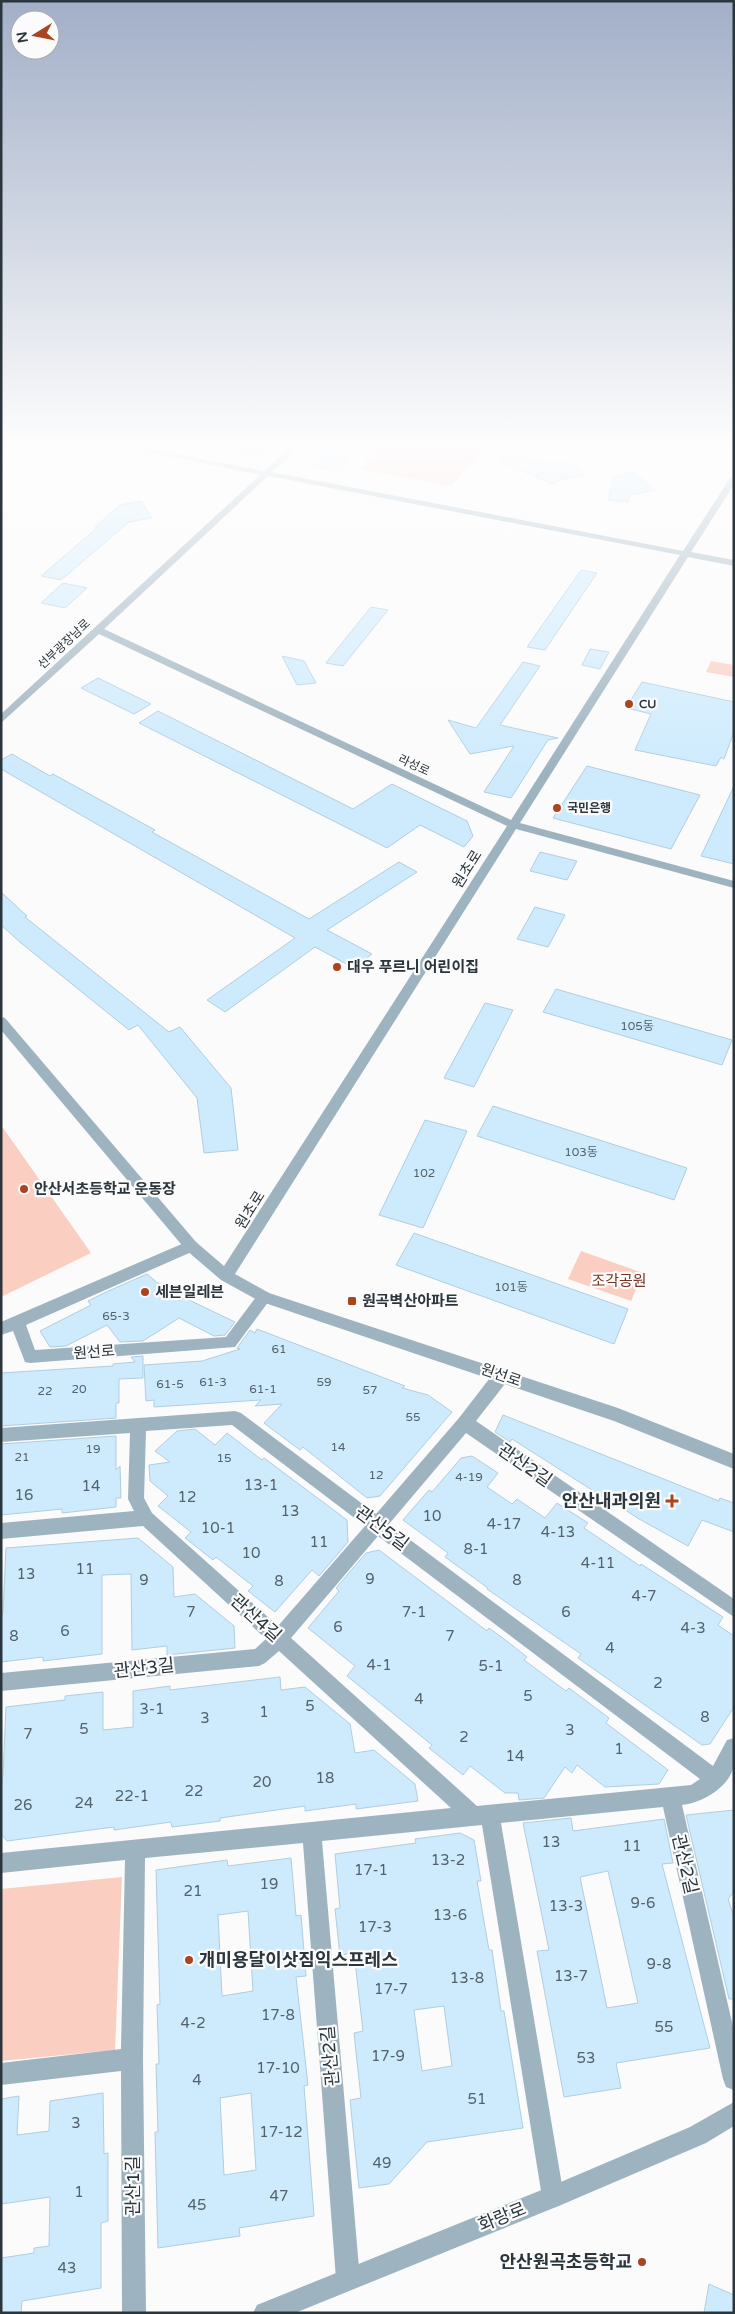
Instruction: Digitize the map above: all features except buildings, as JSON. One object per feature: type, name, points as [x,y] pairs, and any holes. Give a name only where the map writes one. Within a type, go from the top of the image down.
[{"type":"street","name":"선부광장남로","points":[[1,720],[182,552]]},
{"type":"street","points":[[674,552],[734,563]]},
{"type":"street","name":"원초로","points":[[226,1276],[685,554]]},
{"type":"street","name":"라성로","points":[[98,630],[513,825],[734,885]]},
{"type":"street","name":"원선로","points":[[1,1021],[191,1246],[226,1276],[264,1298],[502,1375],[618,1415],[734,1462]]},
{"type":"street","points":[[1,1329],[191,1246]]},
{"type":"street","name":"원선로","points":[[17,1322],[30,1357],[230,1342],[264,1298]]},
{"type":"street","points":[[465,1423],[502,1375]]},
{"type":"street","name":"관산5길","points":[[1,1435],[235,1418],[716,1780]]},
{"type":"street","name":"관산3길","points":[[1,1682],[259,1657],[279,1639],[376,1524],[465,1423]]},
{"type":"street","name":"관산2길","points":[[465,1423],[734,1609]]},
{"type":"street","points":[[1,1531],[146,1518],[136,1499],[138,1425]]},
{"type":"street","name":"관산4길","points":[[146,1518],[279,1639],[482,1815]]},
{"type":"street","points":[[1,1864],[693,1794],[706,1788],[716,1780],[734,1747]]},
{"type":"street","name":"관산2길","points":[[670,1796],[734,2079]]},
{"type":"street","points":[[482,1815],[553,2197]]},
{"type":"street","name":"관산2길","points":[[312,1832],[348,2279]]},
{"type":"street","name":"관산1길","points":[[134,2313],[132,2060],[135,1850]]},
{"type":"street","points":[[1,2074],[132,2060]]},
{"type":"street","name":"화랑로","points":[[265,2313],[553,2197],[698,2135],[734,2113]]},
{"type":"green space","points":[[711,661],[734,665],[734,677],[706,672]]},
{"type":"green space","name":"안산서초등학교 운동장","points":[[1,1125],[91,1253],[1,1297]]},
{"type":"green space","name":"조각공원","points":[[581,1251],[643,1273],[631,1301],[568,1279]]},
{"type":"green space","points":[[122,1877],[115,2050],[1,2061],[1,1889]]},
{"type":"place","name":"CU","points":[[629,704]]},
{"type":"place","name":"국민은행","points":[[557,808]]},
{"type":"place","name":"대우 푸르니 어린이집","points":[[337,967]]},
{"type":"place","name":"안산서초등학교 운동장","points":[[24,1189]]},
{"type":"place","name":"세븐일레븐","points":[[145,1292]]},
{"type":"place","name":"원곡벽산아파트","points":[[352,1301]]},
{"type":"place","name":"안산내과의원","points":[[672,1501]]},
{"type":"place","name":"개미용달이삿짐익스프레스","points":[[189,1960]]},
{"type":"place","name":"안산원곡초등학교","points":[[642,2262]]}]
